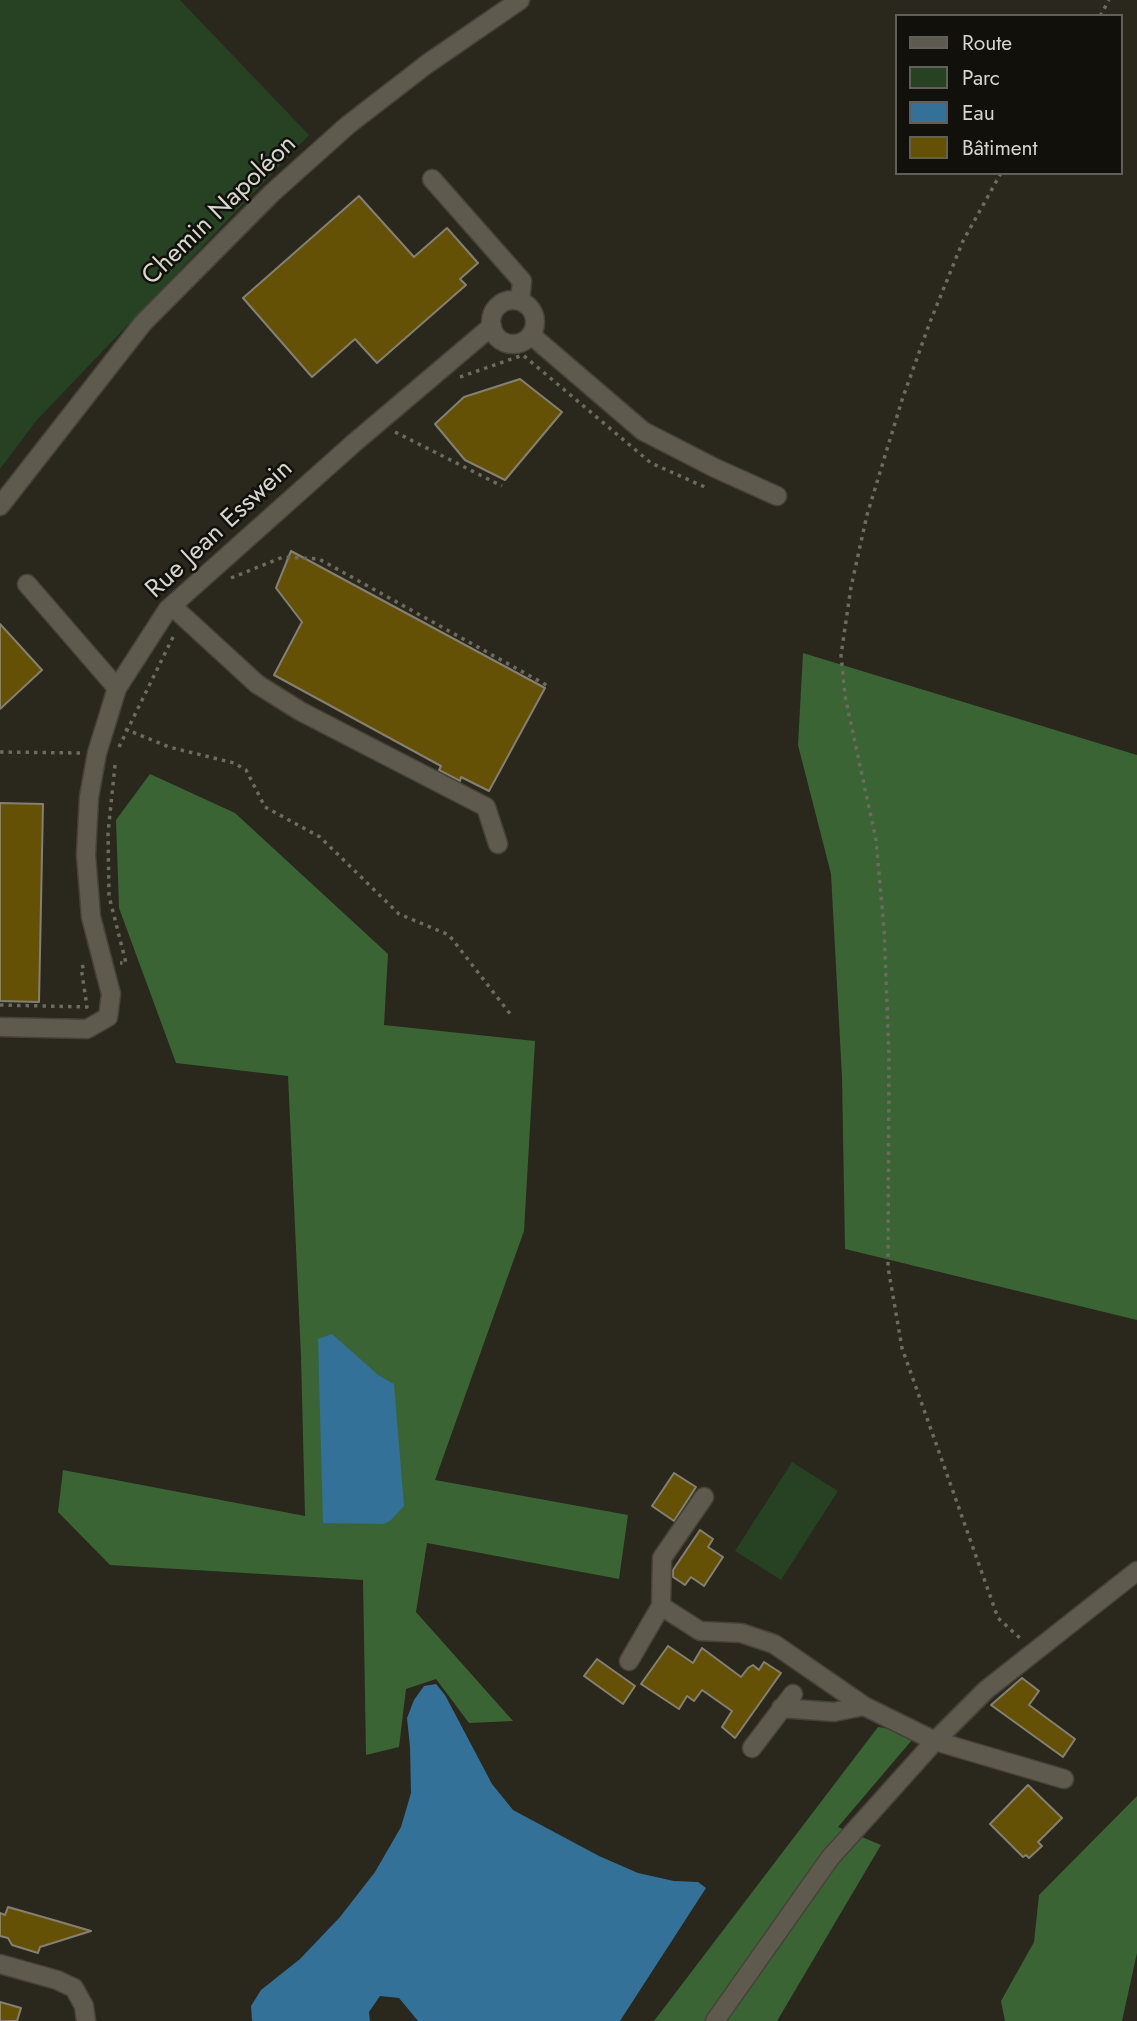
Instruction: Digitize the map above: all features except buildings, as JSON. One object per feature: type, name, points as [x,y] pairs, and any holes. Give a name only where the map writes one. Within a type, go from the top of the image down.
[{"type":"street","name":"Chemin Napoléon","points":[[0,506],[143,323],[272,193],[358,117],[427,64],[520,0]]},
{"type":"street","points":[[432,179],[522,281],[520,301]]},
{"type":"street","points":[[513,300],[520,301],[531,309],[536,322],[526,340],[513,345],[499,339],[492,326],[492,319],[499,306],[513,300]]},
{"type":"street","name":"Rue Jean Esswein","points":[[0,1027],[87,1029],[108,1017],[111,994],[91,917],[86,855],[89,797],[97,753],[117,688],[172,606],[354,443],[492,326]]},
{"type":"street","points":[[531,335],[643,431],[777,496]]},
{"type":"street","points":[[27,584],[117,688]]},
{"type":"street","points":[[172,606],[257,684],[300,711],[486,807],[498,844]]},
{"type":"street","points":[[629,1661],[661,1606],[662,1558],[704,1496]]},
{"type":"street","points":[[715,2021],[830,1858],[935,1741],[986,1690],[1137,1571]]},
{"type":"street","points":[[661,1606],[700,1631],[741,1633],[774,1644],[864,1706],[935,1741],[1064,1779]]},
{"type":"street","points":[[752,1748],[793,1693]]},
{"type":"street","points":[[781,1709],[834,1712],[864,1706]]},
{"type":"street","points":[[0,1964],[57,1980],[74,1988],[84,2006],[86,2021]]},
{"type":"path","points":[[1000,175],[963,242],[902,400],[867,515],[851,587],[841,655],[845,696],[876,839],[883,915],[889,1055],[888,1267],[902,1348],[998,1618],[1034,1651]]},
{"type":"path","points":[[456,379],[523,355],[651,463],[707,488]]},
{"type":"path","points":[[387,439],[395,432],[502,486]]},
{"type":"path","points":[[231,578],[283,557],[319,559],[550,687]]},
{"type":"path","points":[[222,586],[241,569]]},
{"type":"path","points":[[116,754],[177,631],[187,620]]},
{"type":"path","points":[[106,722],[169,747],[234,762],[246,770],[265,807],[320,837],[399,914],[449,935],[511,1015]]},
{"type":"path","points":[[0,752],[97,753]]},
{"type":"path","points":[[0,1005],[87,1007],[81,967],[126,962],[109,896],[108,833],[115,762]]},
{"type":"green space","points":[[0,0],[180,0],[309,135],[36,421],[0,469]]},
{"type":"green space","points":[[803,653],[1137,755],[1137,1320],[845,1249],[842,1077],[831,874],[798,745]]},
{"type":"green space","points":[[150,774],[235,813],[388,954],[384,1025],[535,1041],[524,1231],[435,1480],[628,1515],[619,1579],[427,1543],[416,1612],[513,1721],[469,1723],[436,1679],[406,1689],[399,1747],[366,1755],[363,1580],[110,1565],[58,1512],[63,1470],[305,1516],[301,1356],[288,1076],[176,1063],[119,908],[116,820]]},
{"type":"green space","points":[[792,1462],[838,1491],[781,1580],[735,1551]]},
{"type":"green space","points":[[878,1727],[918,1733],[838,1827],[881,1845],[777,2021],[654,2021]]},
{"type":"green space","points":[[1137,1796],[1137,1953],[1122,2021],[1005,2021],[1001,2001],[1034,1942],[1039,1895]]},
{"type":"water","points":[[332,1334],[378,1375],[394,1384],[404,1506],[390,1521],[383,1524],[323,1523],[318,1339]]},
{"type":"water","points":[[436,1684],[445,1695],[492,1784],[513,1810],[599,1856],[638,1873],[674,1881],[698,1882],[706,1888],[620,2021],[418,2021],[399,1998],[380,1996],[369,2012],[370,2021],[252,2021],[251,2006],[261,1990],[300,1959],[340,1917],[375,1872],[401,1827],[411,1793],[407,1718],[414,1700],[424,1686]]}]
